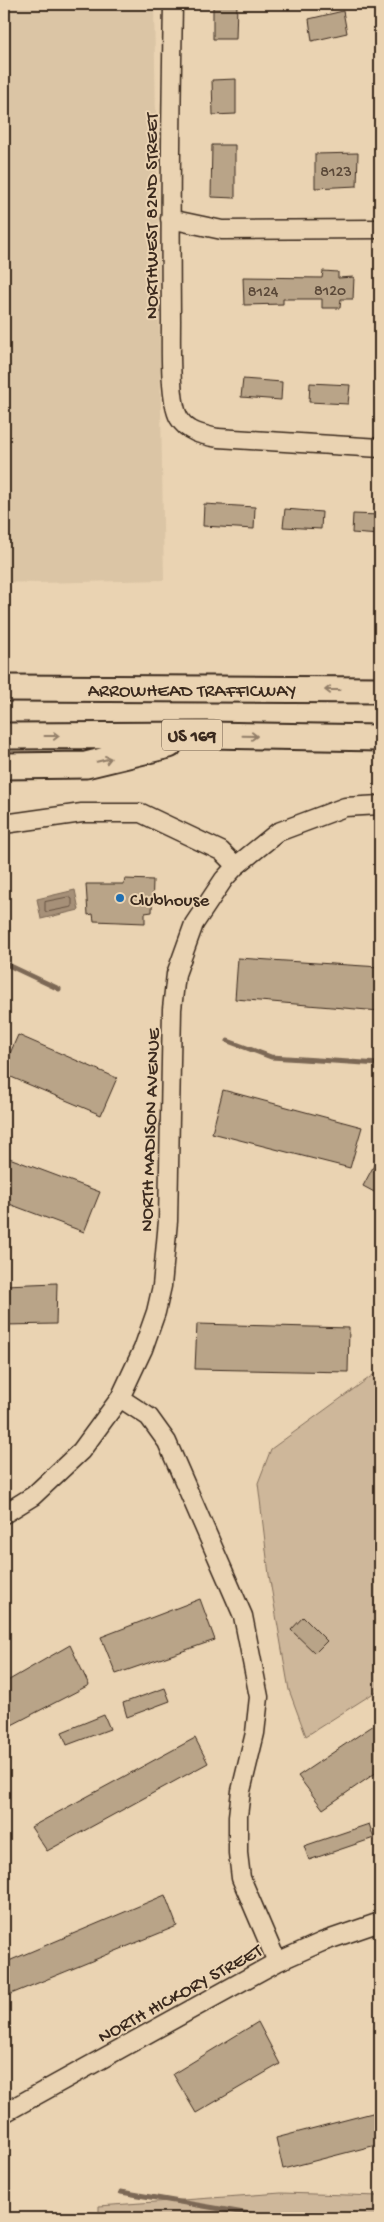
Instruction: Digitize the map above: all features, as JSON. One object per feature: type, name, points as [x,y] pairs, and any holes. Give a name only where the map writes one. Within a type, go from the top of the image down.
[{"type":"highway","points":[[4,680],[60,688]]},
{"type":"highway","name":"ARROWHEAD TRAFFICWAY","points":[[4,688],[380,690]]},
{"type":"highway","points":[[4,766],[86,765],[210,735]]},
{"type":"highway","name":"US 169","points":[[4,736],[210,735],[380,738]]},
{"type":"street","name":"NORTHWEST 82ND STREET","points":[[172,4],[170,219],[174,398],[178,416],[185,426],[198,434],[218,438],[380,448]]},
{"type":"street","points":[[170,219],[222,230],[380,229]]},
{"type":"street","name":"NORTH MADISON AVENUE","points":[[4,1514],[33,1496],[81,1451],[120,1398],[143,1349],[162,1286],[168,1221],[172,1009],[176,974],[194,924],[224,879],[236,866],[278,832],[345,807],[380,805]]},
{"type":"street","points":[[4,824],[82,813],[141,812],[221,851],[236,866]]},
{"type":"street","points":[[120,1398],[149,1417],[167,1442],[243,1616],[259,1697],[255,1733],[241,1791],[238,1816],[238,1853],[241,1878],[277,1962]]},
{"type":"street","name":"NORTH HICKORY STREET","points":[[4,2113],[277,1962],[322,1942],[380,1922]]},
{"type":"shaded area","points":[[4,4],[154,4],[164,580],[4,582]]},
{"type":"shaded area","points":[[380,1370],[380,1689],[306,1736],[289,1690],[269,1575],[258,1483],[271,1449]]},
{"type":"shaded area","points":[[281,2193],[380,2196],[380,2218],[99,2218],[99,2206]]},
{"type":"water","points":[[75,890],[79,910],[41,919],[37,899]]},
{"type":"building","points":[[213,4],[237,4],[236,39],[213,39]]},
{"type":"building","points":[[343,11],[347,33],[312,41],[309,19]]},
{"type":"building","points":[[236,79],[236,114],[213,115],[212,80]]},
{"type":"building","points":[[212,145],[235,145],[235,198],[211,197]]},
{"type":"building","points":[[358,153],[357,186],[315,188],[315,154]]},
{"type":"building","points":[[323,271],[338,272],[338,278],[354,277],[353,299],[341,299],[340,308],[322,308],[322,299],[283,299],[283,304],[244,305],[243,277],[322,278]]},
{"type":"building","points":[[243,379],[282,382],[281,400],[241,397]]},
{"type":"building","points":[[310,383],[350,385],[348,404],[309,402]]},
{"type":"building","points":[[204,504],[255,507],[254,529],[203,526]]},
{"type":"building","points":[[285,509],[322,512],[321,529],[283,527]]},
{"type":"building","points":[[353,514],[380,515],[380,535],[352,533]]},
{"type":"building","name":"Clubhouse","points":[[125,879],[153,880],[152,912],[145,913],[145,923],[94,921],[93,914],[88,915],[86,884],[124,884]]},
{"type":"building","points":[[238,958],[380,967],[380,1011],[235,999]]},
{"type":"building","points":[[18,1035],[117,1078],[101,1115],[4,1074],[4,1067]]},
{"type":"building","points":[[223,1090],[362,1127],[350,1168],[212,1133]]},
{"type":"building","points":[[380,1154],[380,1195],[363,1186]]},
{"type":"building","points":[[4,1156],[100,1192],[84,1232],[4,1202]]},
{"type":"building","points":[[57,1283],[56,1324],[4,1325],[4,1285]]},
{"type":"building","points":[[197,1324],[349,1328],[348,1372],[195,1369]]},
{"type":"building","points":[[200,1599],[215,1640],[116,1674],[101,1637]]},
{"type":"building","points":[[303,1617],[327,1641],[315,1653],[291,1630]]},
{"type":"building","points":[[70,1645],[89,1685],[4,1729],[4,1683]]},
{"type":"building","points":[[165,1688],[170,1701],[127,1717],[123,1703]]},
{"type":"building","points":[[104,1715],[110,1729],[67,1745],[62,1732]]},
{"type":"building","points":[[380,1721],[380,1770],[323,1809],[298,1776]]},
{"type":"building","points":[[195,1738],[208,1763],[47,1851],[31,1827]]},
{"type":"building","points":[[369,1824],[374,1838],[309,1860],[304,1846]]},
{"type":"building","points":[[165,1895],[177,1926],[11,1994],[4,1975],[4,1963]]},
{"type":"building","points":[[258,2022],[280,2064],[196,2113],[173,2074]]},
{"type":"building","points":[[380,2111],[380,2144],[283,2169],[276,2138]]},
{"type":"waterway","points":[[4,963],[59,989]]},
{"type":"waterway","points":[[228,1041],[271,1057],[380,1064]]},
{"type":"waterway","points":[[121,2192],[274,2218]]},
{"type":"place","name":"Clubhouse","points":[[120,898]]}]
